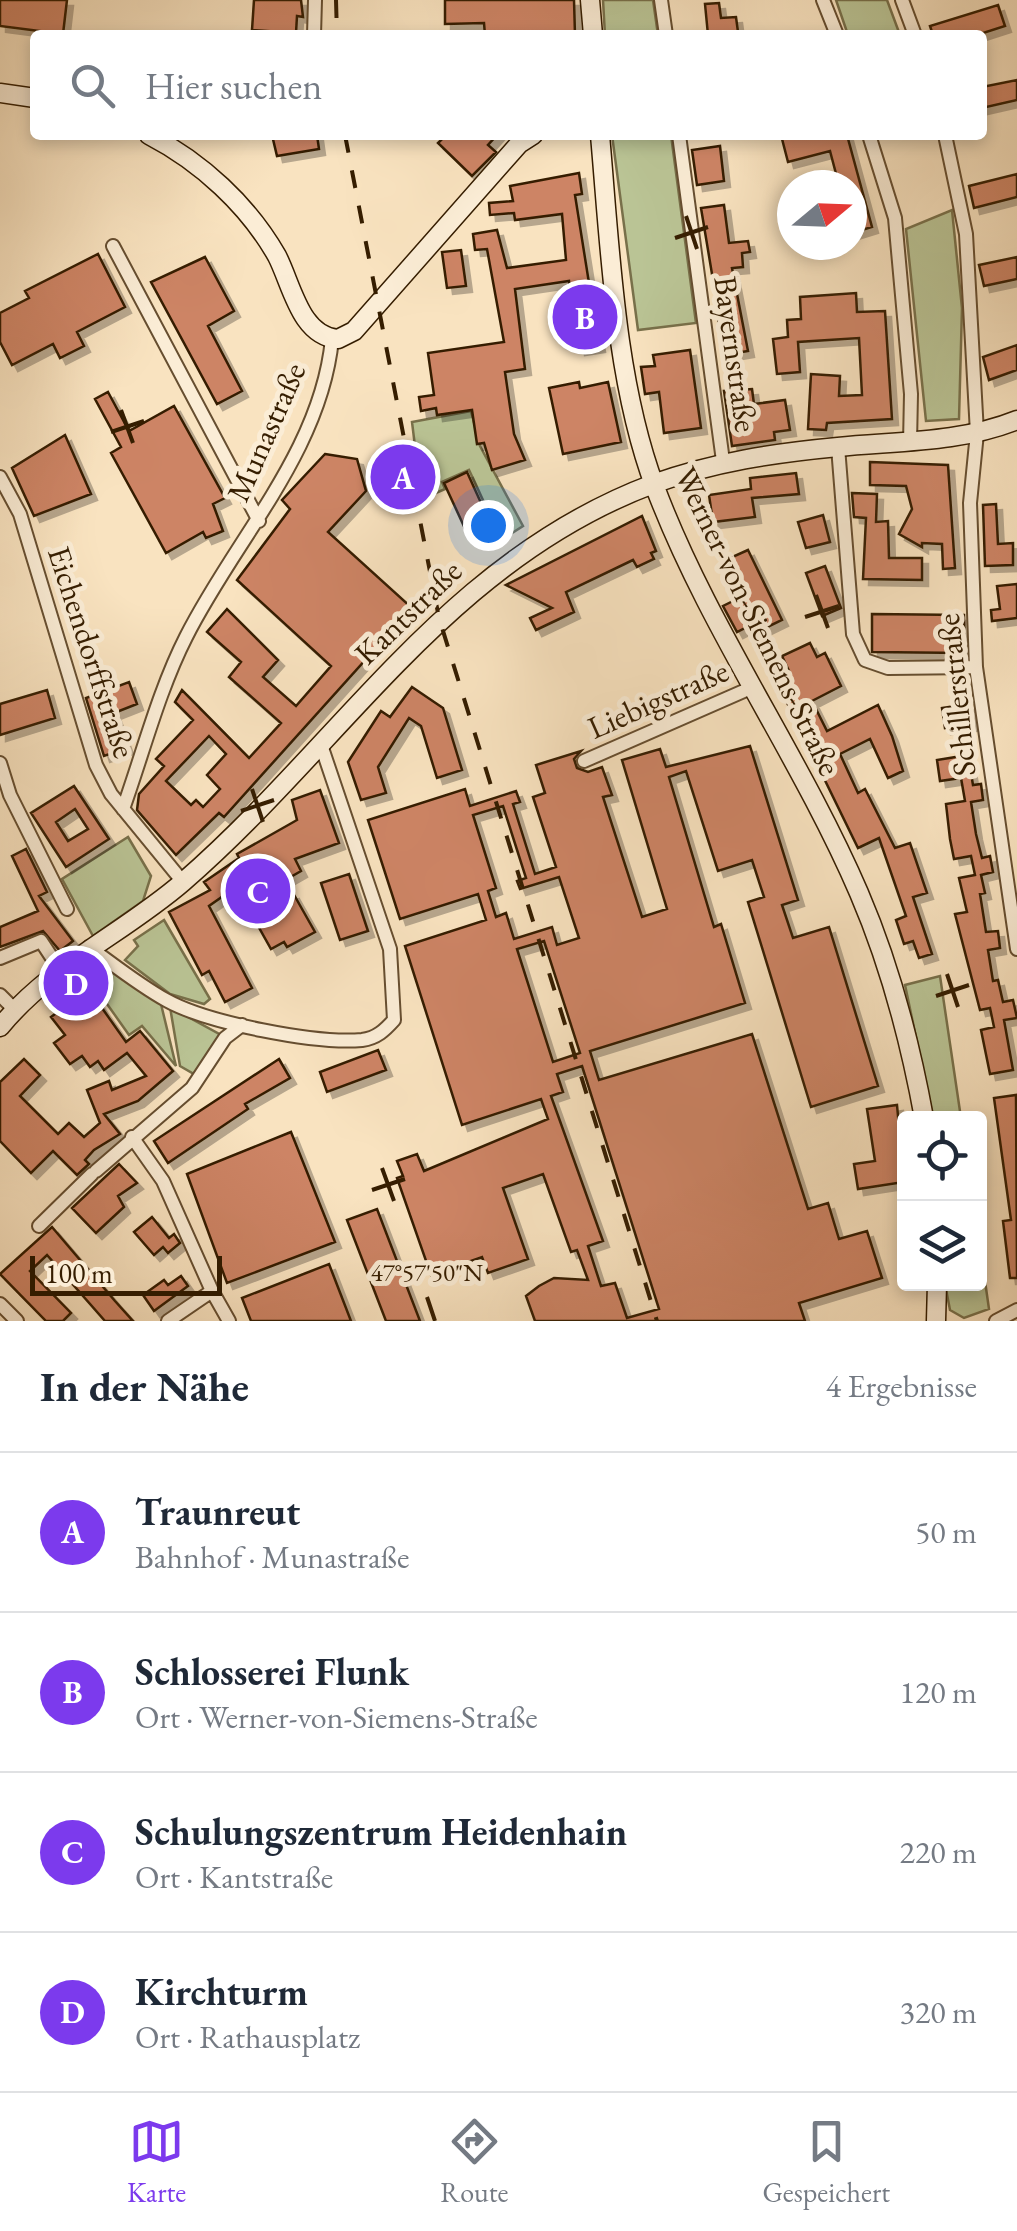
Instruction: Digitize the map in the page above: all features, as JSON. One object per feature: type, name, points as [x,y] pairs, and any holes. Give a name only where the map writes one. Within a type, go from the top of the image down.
[{"type":"street","points":[[314,30],[316,0]]},
{"type":"street","points":[[590,0],[593,30]]},
{"type":"street","points":[[661,0],[665,30]]},
{"type":"street","points":[[823,0],[835,30]]},
{"type":"street","points":[[902,0],[913,30]]},
{"type":"street","points":[[0,93],[30,97]]},
{"type":"street","name":"Munastraße","points":[[123,809],[185,638],[259,520],[327,382],[332,339],[354,331],[525,140]]},
{"type":"street","name":"Werner-von-Siemens-Straße","points":[[601,140],[629,380],[654,484],[753,687],[830,832],[874,928],[898,1002],[922,1111]]},
{"type":"street","name":"Bayernstraße","points":[[680,140],[722,461]]},
{"type":"street","points":[[871,140],[895,218],[911,394],[910,443]]},
{"type":"street","name":"Schillerstraße","points":[[946,140],[966,234],[977,433],[970,503],[976,667],[1017,946]]},
{"type":"street","points":[[172,141],[250,217],[276,256],[308,321],[318,333],[332,339]]},
{"type":"street","points":[[113,246],[259,520]]},
{"type":"street","name":"Kantstraße","points":[[0,1027],[14,1009],[60,970],[183,882],[247,823],[434,623],[488,577],[563,527],[654,484],[722,461],[910,443],[977,433],[1017,420]]},
{"type":"street","points":[[838,447],[853,634],[865,660],[888,668],[976,667]]},
{"type":"street","name":"Eichendorffstraße","points":[[0,476],[20,514],[96,765],[123,809],[183,882]]},
{"type":"street","name":"Liebigstraße","points":[[584,762],[753,687]]},
{"type":"street","points":[[89,947],[166,1000],[242,1025],[363,1040],[381,1034],[394,1020],[390,948],[320,742]]},
{"type":"street","points":[[0,763],[10,794],[67,909]]},
{"type":"street","points":[[0,958],[41,941],[60,970]]},
{"type":"street","points":[[0,995],[14,1009]]},
{"type":"street","points":[[38,1226],[132,1137],[192,1088],[225,1038],[242,1025]]},
{"type":"street","points":[[132,1137],[164,1181],[229,1321]]},
{"type":"street","points":[[168,1321],[212,1291]]},
{"type":"street","points":[[937,1291],[938,1320]]},
{"type":"street","points":[[0,1304],[17,1321]]},
{"type":"street","points":[[996,1321],[1017,1310]]},
{"type":"green space","points":[[603,0],[653,0],[657,30],[605,30]]},
{"type":"green space","points":[[836,0],[887,0],[898,30],[846,30]]},
{"type":"green space","points":[[613,140],[672,140],[696,323],[638,330]]},
{"type":"green space","points":[[952,210],[962,308],[959,419],[926,421],[906,229]]},
{"type":"green space","points":[[471,411],[480,446],[523,526],[509,535],[493,522],[469,470],[442,482],[445,489],[436,493],[429,484],[420,487],[412,422]]},
{"type":"green space","points":[[128,837],[151,876],[143,901],[93,936],[62,879]]},
{"type":"green space","points":[[164,920],[210,999],[204,1004],[170,994],[125,960],[138,946],[134,940]]},
{"type":"green space","points":[[98,958],[160,1000],[176,1066],[142,1026],[129,1035],[83,970]]},
{"type":"green space","points":[[940,976],[960,1111],[932,1111],[905,985]]},
{"type":"green space","points":[[170,1007],[221,1035],[194,1074],[180,1066]]},
{"type":"green space","points":[[946,1291],[986,1291],[989,1309],[964,1318],[950,1310]]},
{"type":"building","points":[[0,0],[67,0],[63,30],[0,26]]},
{"type":"building","points":[[254,0],[301,0],[303,17],[297,16],[296,30],[252,30]]},
{"type":"building","points":[[445,0],[574,0],[575,30],[485,30],[484,23],[445,24]]},
{"type":"building","points":[[719,3],[721,18],[736,17],[738,30],[708,30],[705,4]]},
{"type":"building","points":[[998,5],[1005,26],[987,32],[931,30],[930,26]]},
{"type":"building","points":[[1017,80],[1017,100],[987,107],[987,86]]},
{"type":"building","points":[[273,140],[318,140],[319,149],[277,156]]},
{"type":"building","points":[[492,140],[488,145],[496,152],[472,176],[438,143]]},
{"type":"building","points":[[782,140],[848,140],[857,170],[835,170],[830,151],[788,162]]},
{"type":"building","points":[[720,146],[724,181],[697,185],[692,150]]},
{"type":"building","points":[[579,173],[582,194],[575,195],[599,346],[579,349],[569,281],[515,289],[525,369],[505,372],[514,434],[525,460],[492,470],[484,443],[477,444],[472,410],[437,415],[436,408],[421,411],[419,397],[434,395],[428,353],[504,342],[487,249],[475,250],[473,234],[497,230],[507,268],[566,260],[562,214],[515,220],[514,213],[490,215],[489,203],[513,201],[510,186]]},
{"type":"building","points":[[1017,174],[1017,197],[974,208],[969,186]]},
{"type":"building","points":[[724,205],[729,243],[748,241],[750,252],[742,253],[743,267],[732,268],[748,351],[724,355],[717,312],[731,310],[729,290],[715,292],[701,208]]},
{"type":"building","points":[[461,250],[466,286],[447,288],[442,252]]},
{"type":"building","points":[[98,254],[125,307],[77,332],[84,346],[60,358],[53,344],[12,365],[0,342],[0,313],[29,298],[25,291]]},
{"type":"building","points":[[205,257],[234,311],[208,326],[242,391],[217,404],[151,282]]},
{"type":"building","points":[[1017,257],[1017,279],[984,286],[979,265]]},
{"type":"building","points":[[856,293],[857,312],[885,311],[892,419],[827,423],[826,430],[808,429],[811,374],[840,376],[839,396],[862,395],[859,338],[798,342],[800,372],[777,374],[773,339],[788,337],[787,320],[801,319],[800,297]]},
{"type":"building","points":[[1017,345],[1017,370],[989,380],[983,357]]},
{"type":"building","points":[[690,350],[701,428],[664,433],[659,392],[645,394],[641,367],[655,366],[653,355]]},
{"type":"building","points":[[579,382],[580,388],[608,382],[621,442],[563,454],[549,388]]},
{"type":"building","points":[[752,389],[754,404],[785,400],[790,430],[774,432],[775,440],[732,446],[724,391]]},
{"type":"building","points":[[108,392],[129,431],[174,406],[225,498],[213,504],[223,531],[206,538],[203,532],[166,553],[111,453],[121,447],[95,399]]},
{"type":"building","points":[[65,435],[91,494],[34,516],[12,468]]},
{"type":"building","points":[[325,454],[357,459],[366,491],[328,532],[412,608],[224,817],[219,813],[176,855],[137,810],[139,794],[164,766],[156,759],[193,720],[175,702],[182,690],[249,758],[281,723],[229,677],[241,662],[207,632],[227,609],[278,660],[263,677],[296,706],[331,666],[237,580],[290,509],[282,500]],"holes":[[[209,736],[226,754],[207,775],[220,789],[203,807],[196,800],[191,805],[166,781]]]},
{"type":"building","points":[[870,462],[948,465],[955,568],[943,569],[942,544],[922,543],[922,547],[899,534],[912,509],[906,486],[870,485]]},
{"type":"building","points":[[467,472],[491,525],[468,535],[444,483]]},
{"type":"building","points":[[796,473],[799,494],[752,498],[755,517],[713,522],[709,495],[751,489],[750,478]]},
{"type":"building","points":[[852,493],[877,494],[876,522],[888,521],[889,558],[922,558],[922,580],[863,579],[866,518],[854,517]]},
{"type":"building","points":[[996,504],[998,544],[1013,543],[1013,565],[985,566],[983,505]]},
{"type":"building","points":[[823,515],[830,542],[806,548],[798,522]]},
{"type":"building","points":[[642,516],[656,551],[651,553],[654,559],[637,567],[633,560],[566,592],[574,612],[536,630],[530,618],[552,608],[506,585]]},
{"type":"building","points":[[748,550],[782,620],[757,632],[753,624],[737,632],[723,606],[739,598],[721,562]]},
{"type":"building","points":[[825,566],[841,608],[822,616],[806,573]]},
{"type":"building","points":[[1017,584],[1017,618],[992,621],[991,610],[1000,609],[997,586]]},
{"type":"building","points":[[872,614],[964,615],[965,653],[872,652]]},
{"type":"building","points":[[810,643],[817,657],[825,653],[841,686],[812,701],[827,731],[878,705],[892,736],[903,771],[888,778],[870,739],[840,754],[858,793],[865,789],[895,848],[910,843],[927,893],[913,897],[932,954],[919,958],[913,941],[904,944],[896,920],[906,916],[879,838],[858,848],[775,678],[789,671],[782,656]]},
{"type":"building","points":[[129,682],[137,704],[114,713],[127,748],[104,756],[86,698]]},
{"type":"building","points":[[412,687],[443,708],[462,770],[437,778],[421,726],[409,718],[378,767],[386,793],[361,800],[348,762],[381,711],[390,717]]},
{"type":"building","points":[[47,690],[55,718],[0,735],[0,704]]},
{"type":"building","points":[[969,704],[971,725],[945,728],[942,708]]},
{"type":"building","points":[[750,746],[798,900],[782,905],[793,938],[829,927],[878,1086],[811,1107],[748,902],[764,897],[752,860],[718,871],[686,771],[669,777],[714,927],[721,924],[745,1003],[590,1051],[599,1080],[752,1034],[808,1209],[828,1203],[839,1239],[867,1231],[882,1278],[799,1303],[805,1321],[535,1321],[526,1296],[554,1278],[588,1280],[577,1250],[571,1252],[543,1174],[503,1188],[528,1259],[488,1273],[482,1257],[431,1275],[397,1178],[403,1176],[397,1161],[417,1154],[424,1171],[548,1119],[541,1099],[462,1125],[405,946],[486,920],[478,894],[400,919],[368,820],[465,789],[470,806],[516,791],[520,802],[513,804],[535,874],[556,867],[533,797],[545,793],[536,765],[581,751],[574,759],[577,768],[588,772],[602,767],[612,795],[603,797],[642,917],[667,909],[622,760],[660,749],[666,767]],"holes":[[[503,806],[526,878],[517,881],[520,889],[559,877],[579,938],[557,945],[552,927],[514,939],[506,913],[496,917],[488,891],[496,888],[473,815]],[[544,941],[580,1053],[553,1062],[517,949]],[[582,1066],[659,1309],[627,1318],[615,1283],[601,1286],[588,1246],[603,1241],[551,1096],[563,1092],[557,1074]]]},
{"type":"building","points":[[968,755],[973,785],[981,784],[983,800],[971,802],[976,834],[982,858],[990,856],[993,872],[981,875],[985,893],[980,894],[986,932],[998,931],[1000,948],[988,950],[993,981],[998,980],[1003,1002],[1013,1000],[1017,1018],[1004,1020],[1013,1070],[990,1074],[981,1030],[994,1027],[990,1008],[980,1010],[955,914],[967,912],[959,878],[975,875],[971,856],[954,859],[946,804],[965,801],[961,778],[940,781],[937,760]]},
{"type":"building","points":[[74,786],[109,839],[66,867],[31,813]],"holes":[[[75,809],[88,829],[68,841],[56,822]]]},
{"type":"building","points":[[320,790],[339,843],[295,859],[301,871],[245,903],[236,887],[209,906],[252,988],[225,1002],[209,971],[202,975],[169,912],[210,890],[204,882],[239,858],[237,854],[297,820],[292,800]]},
{"type":"building","points":[[26,849],[47,892],[39,896],[73,941],[60,951],[43,931],[0,947],[0,927],[38,911],[12,856]]},
{"type":"building","points":[[349,874],[368,931],[340,940],[321,883]]},
{"type":"building","points":[[293,893],[315,932],[287,947],[284,942],[271,949],[248,908]]},
{"type":"building","points":[[78,974],[126,1042],[140,1031],[173,1071],[138,1101],[104,1114],[120,1134],[94,1150],[85,1160],[89,1164],[77,1175],[53,1151],[31,1173],[0,1141],[0,1082],[24,1059],[40,1075],[20,1096],[58,1134],[69,1123],[84,1137],[100,1123],[87,1090],[109,1081],[112,1090],[146,1076],[127,1053],[104,1070],[98,1061],[90,1067],[82,1056],[70,1064],[54,1043],[65,1035],[51,1017],[78,997],[67,982]]},
{"type":"building","points":[[378,1050],[386,1070],[327,1092],[320,1072]]},
{"type":"building","points":[[279,1059],[290,1078],[245,1104],[248,1109],[168,1163],[154,1141]]},
{"type":"building","points":[[1016,1095],[1017,1278],[1010,1278],[1003,1221],[1011,1220],[994,1098]]},
{"type":"building","points":[[897,1105],[897,1183],[858,1189],[854,1164],[875,1161],[867,1109]]},
{"type":"building","points":[[291,1132],[335,1242],[227,1283],[187,1174]]},
{"type":"building","points":[[119,1164],[137,1183],[118,1196],[124,1207],[96,1233],[72,1208]]},
{"type":"building","points":[[377,1209],[420,1321],[386,1321],[347,1220]]},
{"type":"building","points":[[152,1217],[169,1238],[174,1234],[180,1243],[168,1253],[163,1247],[154,1255],[134,1232]]},
{"type":"building","points":[[52,1227],[133,1321],[105,1321],[47,1255],[30,1271],[71,1313],[63,1321],[46,1321],[0,1274]]},
{"type":"building","points":[[329,1264],[351,1321],[251,1321],[242,1298]]},
{"type":"building","points":[[181,1276],[188,1286],[154,1311],[143,1295],[164,1280],[168,1285]]},
{"type":"railway","points":[[336,0],[337,30]]},
{"type":"railway","points":[[346,140],[439,618],[657,1321]]},
{"type":"place","name":"Schlosserei Flunk","points":[[585,317]]},
{"type":"place","name":"Traunreut","points":[[403,477]]},
{"type":"place","name":"Schulungszentrum Heidenhain","points":[[258,891]]},
{"type":"place","name":"Kirchturm","points":[[76,983]]}]
